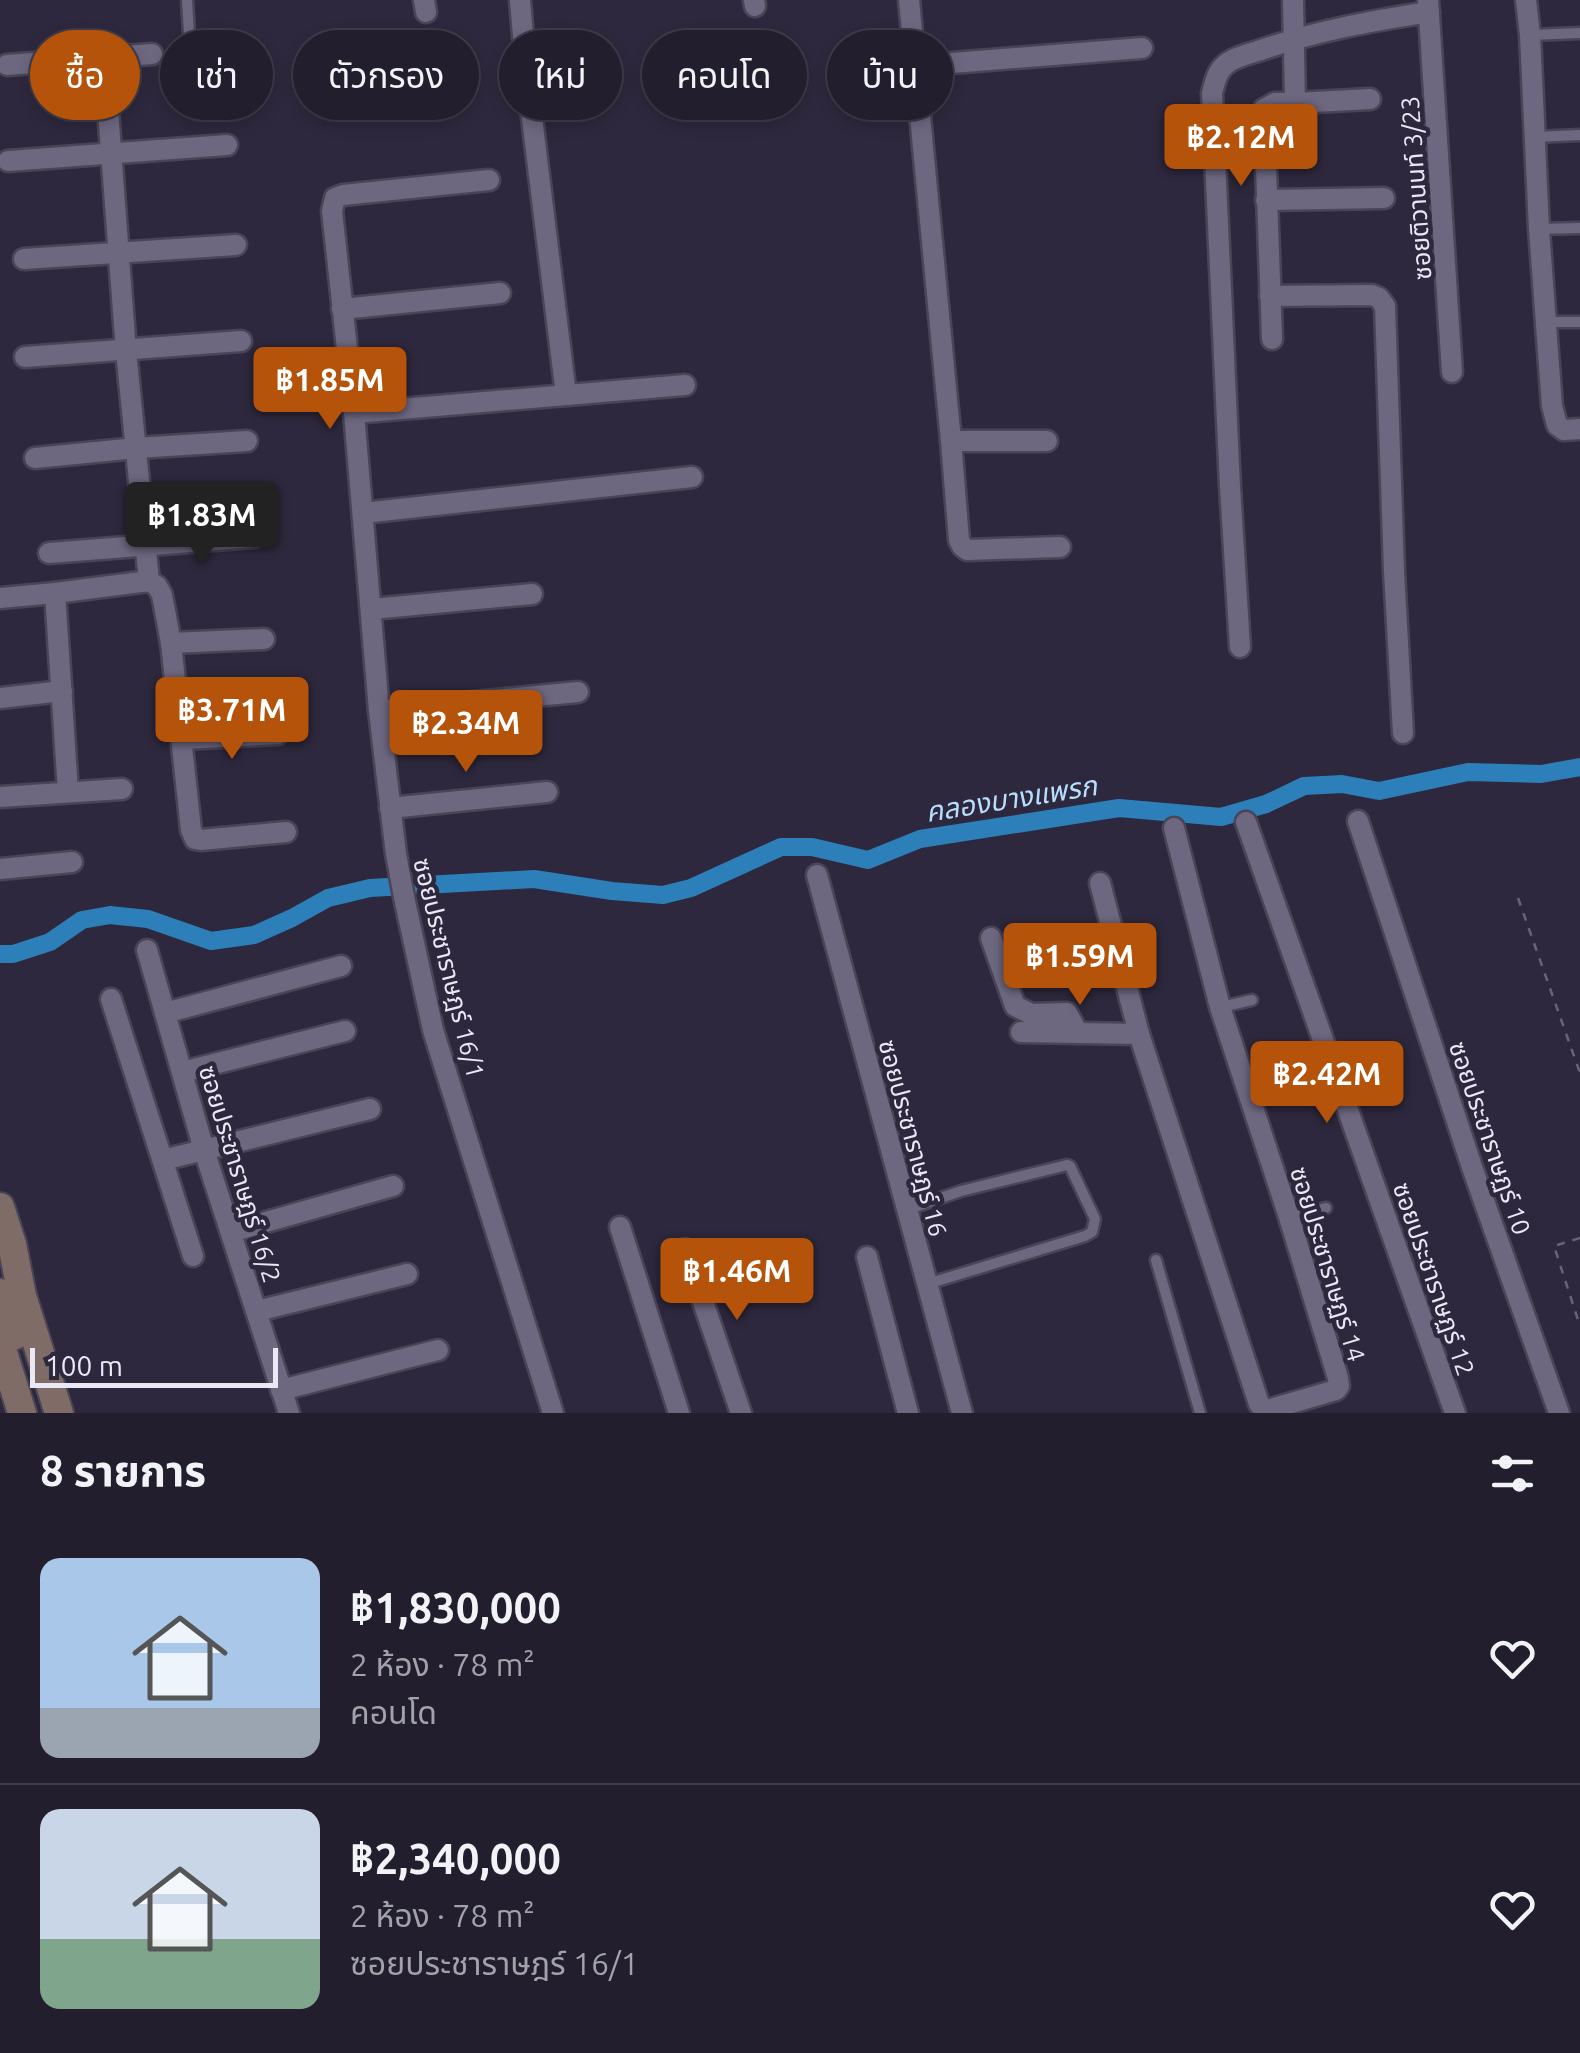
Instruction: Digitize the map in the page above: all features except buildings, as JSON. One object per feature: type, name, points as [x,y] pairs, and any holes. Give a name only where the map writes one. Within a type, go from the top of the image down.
[{"type":"main road","points":[[0,1207],[12,1244],[49,1411]]},
{"type":"main road","points":[[0,1293],[49,1411]]},
{"type":"main road","points":[[0,1342],[49,1411]]},
{"type":"street","points":[[909,0],[911,30]]},
{"type":"street","points":[[1293,0],[1295,103]]},
{"type":"street","points":[[1526,0],[1554,419],[1564,430],[1580,428]]},
{"type":"street","points":[[520,1],[566,395]]},
{"type":"street","points":[[1240,647],[1212,94],[1216,75],[1225,64],[1295,38],[1429,6]]},
{"type":"street","name":"ซอยติวานนท์ 3/23","points":[[1429,6],[1452,372]]},
{"type":"street","points":[[953,63],[1142,48]]},
{"type":"street","points":[[140,55],[152,54]]},
{"type":"street","points":[[6,65],[30,63]]},
{"type":"street","points":[[1272,339],[1264,110],[1275,103],[1370,100]]},
{"type":"street","points":[[109,120],[126,350],[149,581]]},
{"type":"street","points":[[919,120],[960,540],[967,550],[1060,547]]},
{"type":"street","points":[[8,161],[227,145]]},
{"type":"street","name":"ซอยประชาราษฎร์ 16/1","points":[[489,180],[343,195],[335,198],[332,212],[396,854],[433,1030],[553,1413]]},
{"type":"street","points":[[1266,200],[1384,198]]},
{"type":"street","points":[[24,259],[236,244]]},
{"type":"street","points":[[342,309],[500,294]]},
{"type":"street","points":[[1270,296],[1372,295],[1385,306],[1403,733]]},
{"type":"street","points":[[25,357],[241,341]]},
{"type":"street","points":[[354,413],[685,384]]},
{"type":"street","points":[[35,458],[247,441]]},
{"type":"street","points":[[951,441],[1046,442]]},
{"type":"street","points":[[363,513],[692,477]]},
{"type":"street","points":[[49,552],[254,537]]},
{"type":"street","points":[[0,598],[149,581],[157,586],[171,643],[191,830],[196,839],[286,832]]},
{"type":"street","points":[[55,593],[68,792]]},
{"type":"street","points":[[372,609],[532,594]]},
{"type":"street","points":[[171,643],[264,638]]},
{"type":"street","points":[[0,698],[62,692]]},
{"type":"street","points":[[379,711],[578,692]]},
{"type":"street","points":[[183,740],[278,734]]},
{"type":"street","points":[[0,797],[122,788]]},
{"type":"street","points":[[390,808],[547,792]]},
{"type":"street","name":"ซอยประชาราษฏร์ 10","points":[[1358,820],[1472,1167],[1559,1413]]},
{"type":"street","name":"ซอยประชาราษฏร์ 12","points":[[1246,822],[1455,1413]]},
{"type":"street","name":"ซอยประชาราษฏร์ 14","points":[[1139,1034],[1259,1404],[1264,1409],[1302,1407],[1339,1386],[1220,1008],[1174,828]]},
{"type":"street","points":[[0,869],[72,862]]},
{"type":"street","name":"ซอยประชาราษฎร์ 16","points":[[818,874],[962,1413]]},
{"type":"street","points":[[1021,1032],[1139,1034],[1100,883]]},
{"type":"street","points":[[991,938],[1015,1006],[1030,1014],[1067,1013],[1078,1033]]},
{"type":"street","name":"ซอยประชาราษฎร์ 16/2","points":[[146,950],[204,1150],[289,1413]]},
{"type":"street","points":[[165,1013],[341,966]]},
{"type":"street","points":[[110,999],[193,1256]]},
{"type":"street","points":[[182,1072],[346,1031]]},
{"type":"street","points":[[163,1160],[370,1109]]},
{"type":"street","points":[[231,1232],[393,1186]]},
{"type":"street","points":[[620,1227],[679,1413]]},
{"type":"street","points":[[685,1248],[741,1413]]},
{"type":"street","points":[[867,1257],[908,1413]]},
{"type":"street","points":[[257,1311],[408,1274]]},
{"type":"street","points":[[282,1390],[438,1350]]},
{"type":"lane","points":[[187,0],[189,30]]},
{"type":"lane","points":[[1530,35],[1580,34]]},
{"type":"lane","points":[[1535,137],[1580,135]]},
{"type":"lane","points":[[1539,229],[1580,228]]},
{"type":"lane","points":[[1546,322],[1580,322]]},
{"type":"lane","points":[[1220,1008],[1252,1000]]},
{"type":"lane","points":[[906,1210],[961,1191],[1067,1164],[1095,1219],[1092,1232],[1085,1236],[926,1284]]},
{"type":"lane","points":[[1288,1217],[1326,1208]]},
{"type":"lane","points":[[1156,1260],[1200,1413]]},
{"type":"path","points":[[1518,898],[1580,1073]]},
{"type":"path","points":[[1580,1238],[1554,1246],[1580,1326]]},
{"type":"waterway","name":"คลองบางแพรก","points":[[0,954],[13,954],[50,942],[82,920],[110,915],[148,919],[211,941],[254,935],[328,898],[370,888],[534,879],[663,895],[691,888],[781,847],[812,847],[868,860],[920,839],[1119,808],[1221,817],[1266,804],[1304,786],[1342,784],[1379,791],[1468,772],[1541,774],[1580,767]]}]
